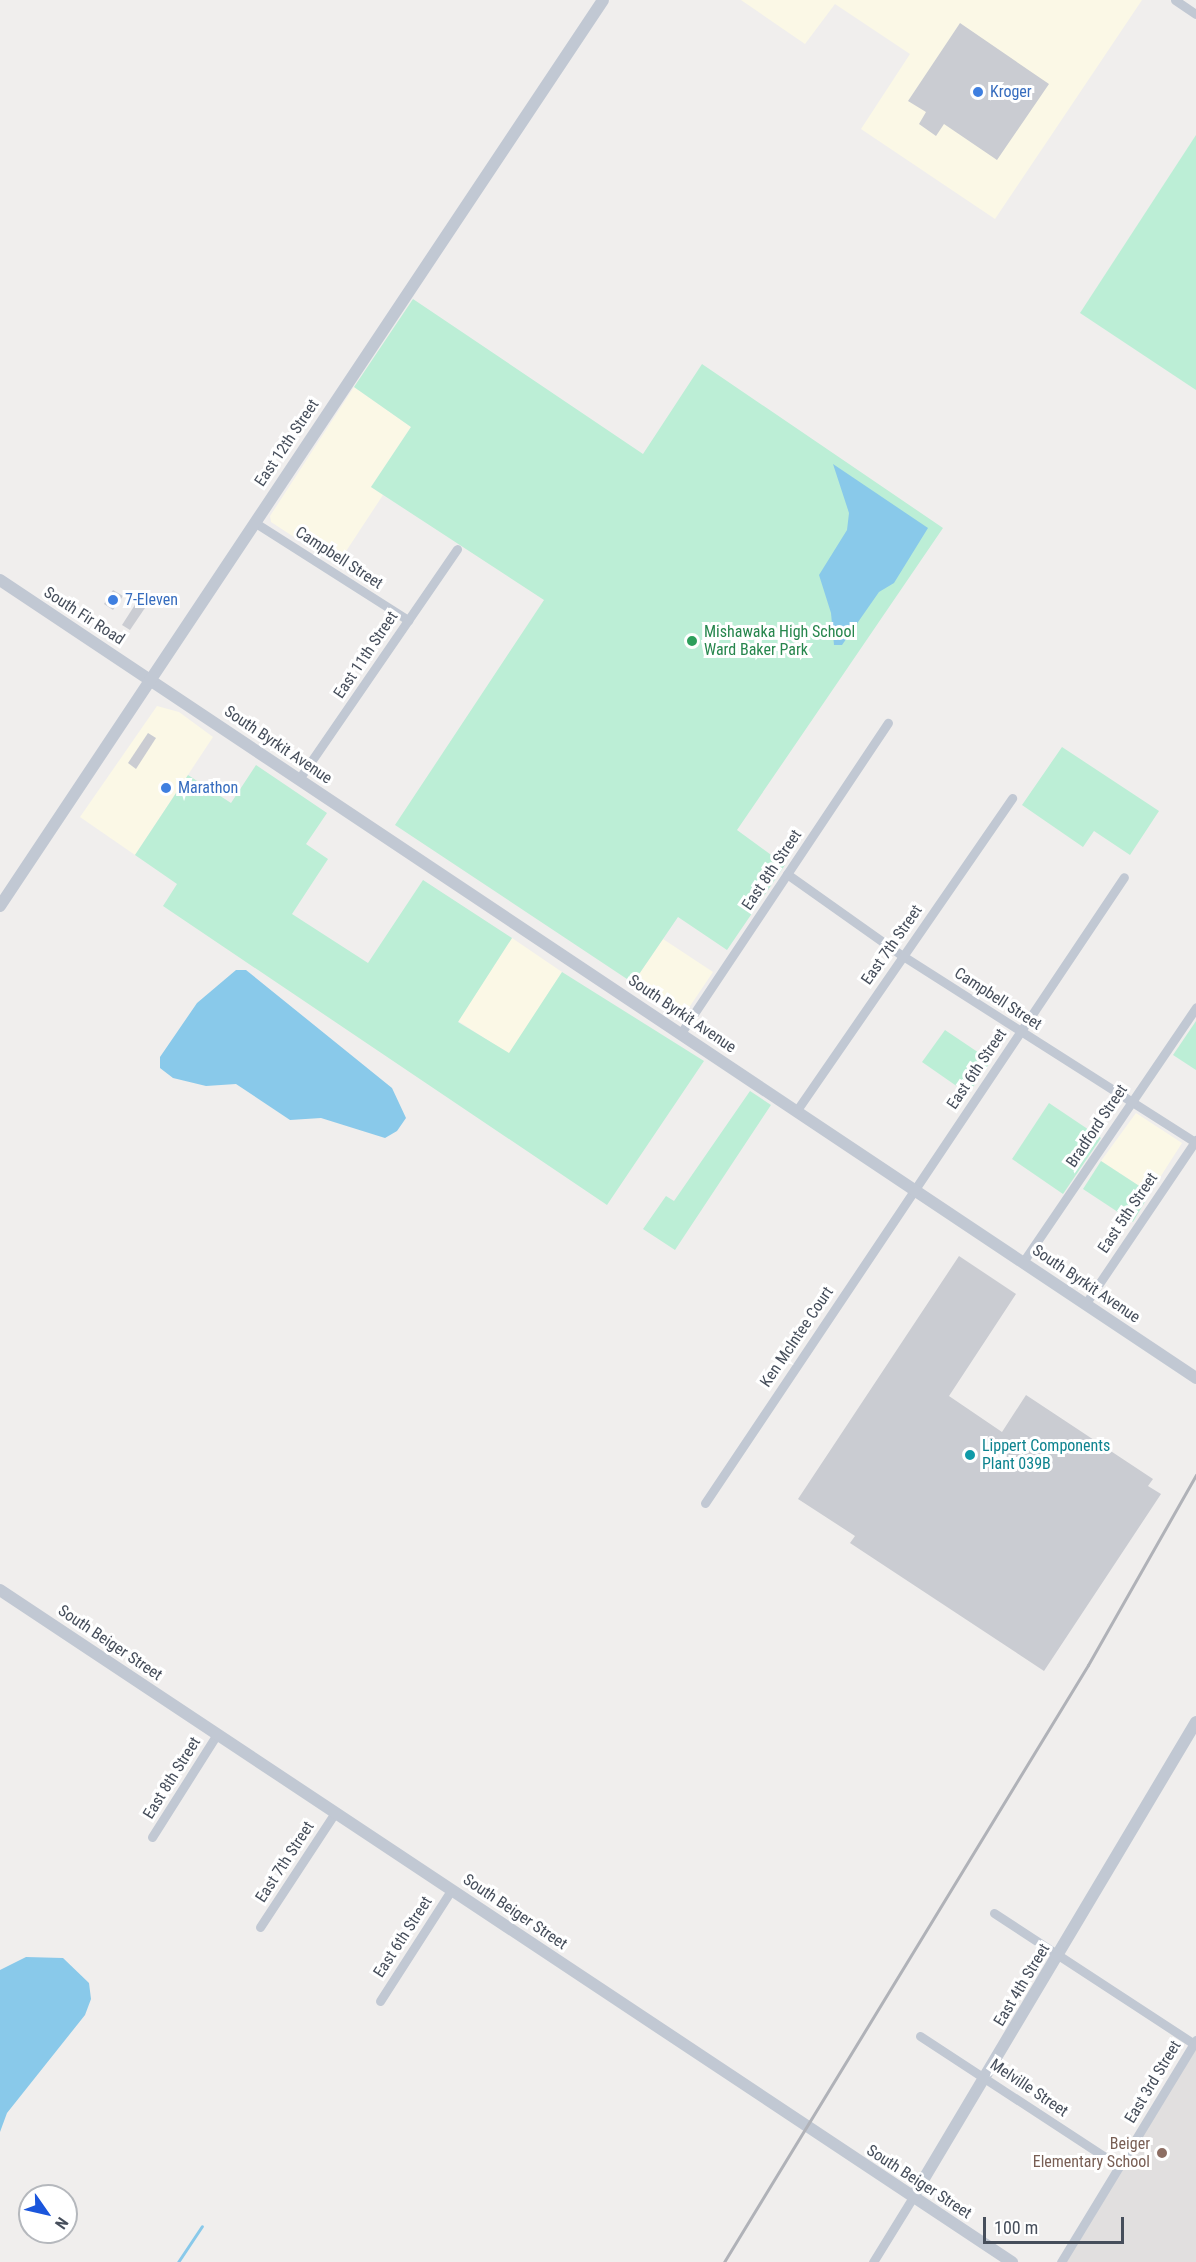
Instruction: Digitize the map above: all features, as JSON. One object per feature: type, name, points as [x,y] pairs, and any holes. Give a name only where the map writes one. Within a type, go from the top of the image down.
[{"type":"street","name":"East 12th Street","points":[[0,906],[603,0]]},
{"type":"street","points":[[1175,0],[1195,11]]},
{"type":"street","name":"Campbell Street","points":[[254,522],[408,620]]},
{"type":"street","name":"East 11th Street","points":[[299,779],[457,549]]},
{"type":"street","name":"South Fir Road","points":[[0,580],[149,679]]},
{"type":"street","name":"South Byrkit Avenue","points":[[149,679],[1196,1378]]},
{"type":"street","name":"East 8th Street","points":[[681,1033],[888,723]]},
{"type":"street","name":"East 7th Street","points":[[797,1110],[1012,798]]},
{"type":"street","name":"Campbell Street","points":[[787,874],[903,956],[1195,1142]]},
{"type":"street","name":"East 6th Street","points":[[915,1189],[1124,877]]},
{"type":"street","name":"Bradford Street","points":[[1023,1262],[1196,1006]]},
{"type":"street","name":"East 5th Street","points":[[1086,1303],[1195,1142]]},
{"type":"street","name":"Ken McIntee Court","points":[[705,1503],[915,1189]]},
{"type":"street","name":"South Beiger Street","points":[[0,1590],[1012,2262]]},
{"type":"street","name":"East 4th Street","points":[[873,2262],[1060,1955],[1196,1722]]},
{"type":"street","name":"East 8th Street","points":[[152,1837],[217,1734]]},
{"type":"street","name":"East 7th Street","points":[[260,1928],[335,1814]]},
{"type":"street","name":"East 6th Street","points":[[380,2001],[452,1889]]},
{"type":"street","points":[[994,1913],[1195,2042]]},
{"type":"street","name":"Melville Street","points":[[920,2036],[1119,2166]]},
{"type":"street","name":"East 3rd Street","points":[[1061,2262],[1195,2042]]},
{"type":"shaded area","points":[[741,0],[1142,0],[995,219],[861,129],[910,54],[835,4],[805,44]]},
{"type":"shaded area","points":[[354,387],[411,427],[371,487],[383,495],[337,565],[271,522],[270,516]]},
{"type":"shaded area","points":[[157,706],[179,712],[213,737],[135,855],[80,817]]},
{"type":"shaded area","points":[[512,938],[562,972],[509,1054],[458,1021]]},
{"type":"shaded area","points":[[663,939],[713,972],[684,1015],[633,983]]},
{"type":"shaded area","points":[[1136,1113],[1182,1143],[1150,1193],[1101,1161]]},
{"type":"shaded area","name":"Beiger Elementary School","points":[[1196,2040],[1196,2262],[1061,2262]]},
{"type":"green space","points":[[1196,135],[1196,390],[1080,313]]},
{"type":"green space","name":"Mishawaka High School Ward Baker Park","points":[[413,299],[643,454],[702,364],[943,528],[737,830],[785,865],[727,950],[678,917],[633,983],[395,825],[544,600],[371,487],[411,427],[354,387]]},
{"type":"green space","points":[[1062,747],[1159,811],[1130,855],[1094,831],[1083,847],[1022,805]]},
{"type":"green space","points":[[256,765],[327,813],[306,844],[328,859],[292,914],[368,963],[423,880],[512,938],[458,1022],[509,1053],[562,972],[704,1061],[607,1205],[163,906],[177,884],[135,855],[188,775],[231,803]]},
{"type":"green space","points":[[1196,1021],[1196,1070],[1173,1055]]},
{"type":"green space","points":[[945,1030],[991,1061],[968,1094],[922,1062]]},
{"type":"green space","points":[[750,1091],[771,1105],[675,1250],[643,1229],[666,1196],[674,1201]]},
{"type":"green space","points":[[1049,1103],[1101,1138],[1063,1194],[1012,1159]]},
{"type":"green space","points":[[1101,1161],[1150,1193],[1133,1222],[1083,1189]]},
{"type":"water","points":[[833,464],[928,528],[894,583],[879,592],[842,645],[834,645],[831,613],[819,575],[847,530],[849,513]]},
{"type":"water","points":[[236,970],[246,970],[392,1088],[406,1118],[397,1131],[385,1138],[321,1118],[290,1120],[236,1084],[206,1086],[173,1078],[160,1068],[160,1057],[197,1003]]},
{"type":"water","points":[[26,1957],[63,1958],[89,1983],[91,1999],[85,2015],[7,2113],[0,2132],[0,1970]]},
{"type":"building","name":"Kroger","points":[[960,23],[1049,84],[997,160],[944,124],[936,136],[919,124],[926,112],[908,101]]},
{"type":"building","name":"7-Eleven","points":[[113,590],[123,596],[113,610],[104,604]]},
{"type":"building","name":"7-Eleven","points":[[140,597],[149,602],[130,630],[122,625]]},
{"type":"building","name":"Marathon","points":[[148,733],[156,738],[136,769],[128,763]]},
{"type":"building","name":"Lippert Components Plant 039B","points":[[959,1256],[1016,1294],[949,1396],[1002,1432],[1026,1395],[1153,1479],[1148,1486],[1161,1494],[1044,1671],[850,1543],[855,1536],[798,1499]]},
{"type":"waterway","points":[[178,2262],[202,2226]]},
{"type":"railway","points":[[724,2262],[1088,1665],[1196,1475]]},
{"type":"place","name":"Kroger","points":[[978,92]]},
{"type":"place","name":"7-Eleven","points":[[113,600]]},
{"type":"place","name":"Mishawaka High School Ward Baker Park","points":[[692,641]]},
{"type":"place","name":"Marathon","points":[[166,788]]},
{"type":"place","name":"Lippert Components Plant 039B","points":[[970,1455]]},
{"type":"place","name":"Beiger Elementary School","points":[[1162,2153]]}]
